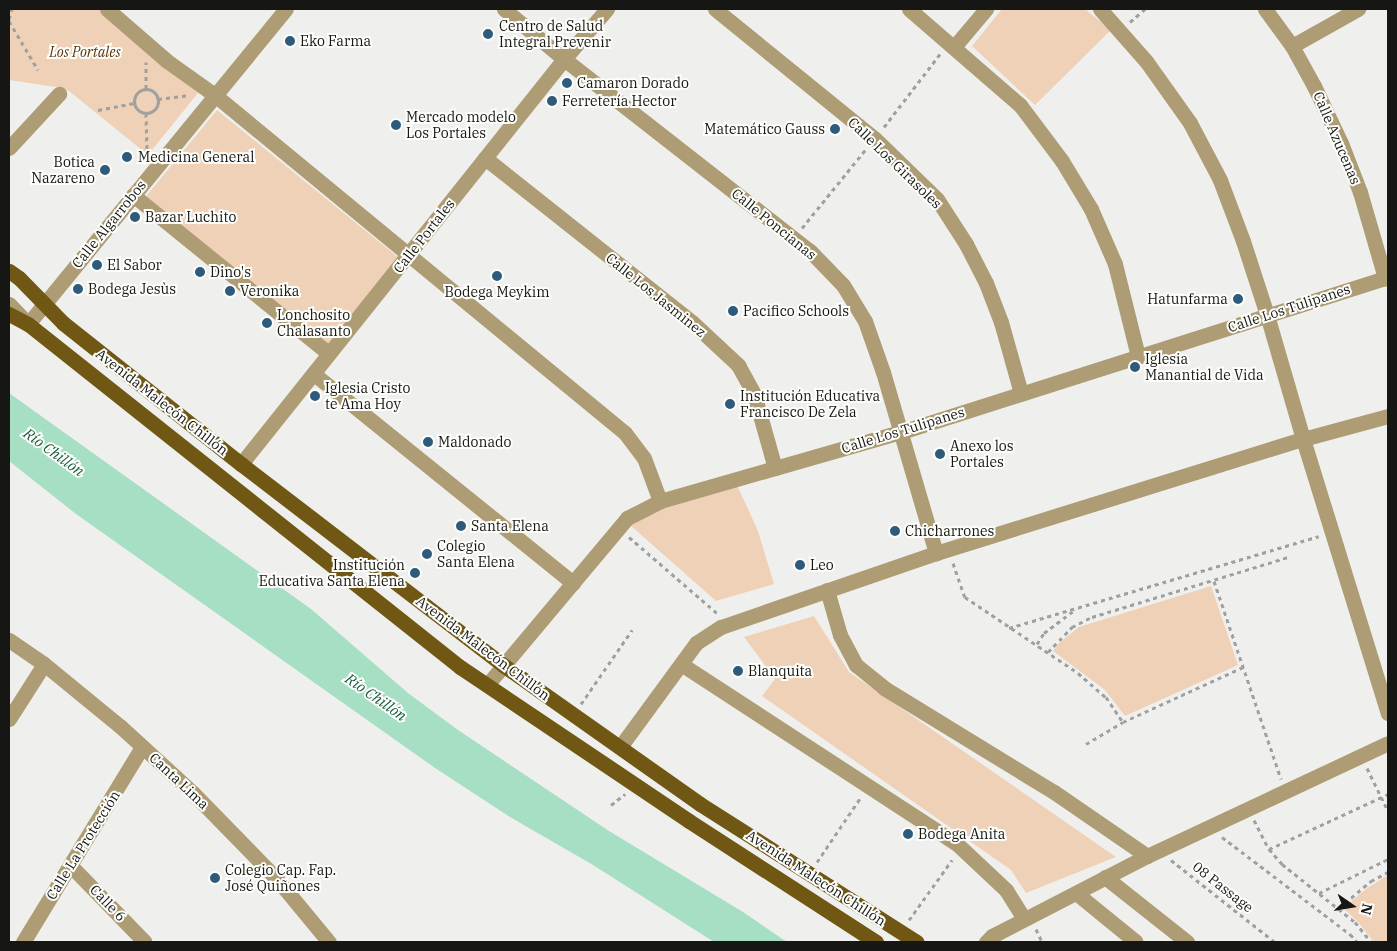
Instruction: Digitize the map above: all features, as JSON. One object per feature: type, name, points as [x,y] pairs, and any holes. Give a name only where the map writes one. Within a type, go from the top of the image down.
[{"type":"main road","name":"Avenida Malecón Chillón","points":[[14,274],[63,323],[241,464],[503,665],[700,804],[917,942]]},
{"type":"main road","points":[[9,314],[28,324]]},
{"type":"main road","name":"Avenida Malecón Chillón","points":[[28,324],[460,667],[689,821],[876,942]]},
{"type":"street","points":[[108,9],[167,61],[216,96],[625,432],[644,458],[660,501]]},
{"type":"street","name":"Calle Algarrobos","points":[[28,324],[286,9]]},
{"type":"street","name":"Calle Poncianas","points":[[504,9],[564,59],[810,251],[843,285],[865,321],[901,432],[943,550]]},
{"type":"street","name":"Calle Portales","points":[[241,464],[564,59],[607,9]]},
{"type":"street","name":"Calle Los Girasoles","points":[[715,9],[874,139],[937,199],[966,244],[986,283],[1001,322],[1021,393]]},
{"type":"street","points":[[909,9],[952,44],[1020,105],[1062,161],[1091,209],[1115,264],[1138,356]]},
{"type":"street","points":[[952,44],[986,9]]},
{"type":"street","points":[[1100,9],[1146,61],[1190,123],[1220,180],[1243,241],[1267,315],[1303,440],[1388,714]]},
{"type":"street","name":"Calle Azucenas","points":[[1265,9],[1292,46],[1314,86],[1360,192],[1387,278]]},
{"type":"street","points":[[1292,46],[1358,9]]},
{"type":"street","points":[[9,148],[59,94]]},
{"type":"street","name":"Calle Los Jasminez","points":[[485,158],[693,323],[738,365],[754,394],[775,468]]},
{"type":"street","points":[[133,195],[329,354]]},
{"type":"street","name":"Avenida Malecón Chillón","points":[[9,261],[14,274]]},
{"type":"street","name":"Calle Los Tulipanes","points":[[487,685],[627,518],[660,501],[901,432],[1387,278]]},
{"type":"street","name":"Avenida Malecón Chillón","points":[[9,304],[28,324]]},
{"type":"street","points":[[314,374],[573,583]]},
{"type":"street","points":[[620,747],[696,644],[721,627],[943,550],[1303,440],[1388,416]]},
{"type":"street","points":[[827,590],[840,635],[856,666],[884,688],[1153,853]]},
{"type":"street","name":"Canta Lima","points":[[9,640],[44,664],[142,747],[193,794],[276,878],[330,942]]},
{"type":"street","points":[[9,719],[44,664]]},
{"type":"street","points":[[681,664],[962,848],[1006,890],[1024,919]]},
{"type":"street","points":[[986,942],[992,936],[1153,853],[1388,743]]},
{"type":"street","name":"Calle La Protección","points":[[23,942],[142,747]]},
{"type":"street","name":"Calle 6","points":[[70,865],[145,942]]},
{"type":"street","points":[[1105,877],[1187,942]]},
{"type":"street","points":[[1076,893],[1136,942]]},
{"type":"path","points":[[12,9],[9,20],[38,70]]},
{"type":"path","points":[[794,238],[952,44]]},
{"type":"path","points":[[146,61],[146,88]]},
{"type":"path","points":[[146,88],[154,91],[158,99],[154,110],[146,113],[137,109],[134,103],[136,93],[146,88]]},
{"type":"path","points":[[158,99],[194,94]]},
{"type":"path","points":[[98,110],[134,103]]},
{"type":"path","points":[[146,113],[147,153]]},
{"type":"path","points":[[627,518],[626,535],[729,624]]},
{"type":"path","points":[[1009,628],[1332,532]]},
{"type":"path","points":[[943,550],[965,597],[1009,628],[1037,644],[1106,697],[1123,722]]},
{"type":"path","points":[[1048,652],[1072,627],[1092,617],[1291,556]]},
{"type":"path","points":[[1214,581],[1285,791]]},
{"type":"path","points":[[1037,644],[1044,633],[1079,608]]},
{"type":"path","points":[[574,715],[632,630]]},
{"type":"path","points":[[1086,744],[1123,722],[1243,667]]},
{"type":"path","points":[[1361,756],[1388,811]]},
{"type":"path","points":[[810,873],[868,786]]},
{"type":"path","points":[[1269,849],[1388,794]]},
{"type":"path","points":[[610,805],[623,796]]},
{"type":"path","points":[[1248,809],[1269,849],[1282,864],[1355,922],[1371,942]]},
{"type":"path","points":[[1208,827],[1350,934],[1357,942]]},
{"type":"path","points":[[901,932],[962,848]]},
{"type":"path","name":"08 Passage","points":[[1153,853],[1275,942]]},
{"type":"path","points":[[1319,893],[1388,859]]},
{"type":"path","points":[[1339,908],[1358,890],[1388,872]]},
{"type":"green space","name":"Los Portales","points":[[9,9],[101,9],[198,93],[148,155],[69,91],[56,87],[9,80]]},
{"type":"green space","points":[[1002,9],[1085,9],[1111,30],[1035,105],[972,46]]},
{"type":"green space","points":[[217,110],[399,258],[328,349],[143,200]]},
{"type":"green space","points":[[737,485],[758,531],[774,584],[716,601],[630,525],[666,504]]},
{"type":"green space","points":[[1211,586],[1238,665],[1125,716],[1105,690],[1053,651],[1059,643],[1079,627]]},
{"type":"green space","points":[[814,616],[849,672],[1116,857],[1026,893],[1011,870],[762,696],[775,679],[744,637]]},
{"type":"green space","points":[[1388,875],[1388,942],[1374,942],[1358,922],[1343,908],[1366,889]]},
{"type":"water","name":"Río Chillón","points":[[9,393],[311,609],[408,693],[458,730],[609,831],[743,912],[787,942],[714,942],[593,865],[510,817],[435,768],[76,514],[9,461]]},
{"type":"place","name":"Centro de Salud Integral Prevenir","points":[[488,34]]},
{"type":"place","name":"Eko Farma","points":[[290,41]]},
{"type":"place","name":"Camaron Dorado","points":[[567,83]]},
{"type":"place","name":"Ferretería Hector","points":[[552,101]]},
{"type":"place","name":"Mercado modelo Los Portales","points":[[396,125]]},
{"type":"place","name":"Matemático Gauss","points":[[835,129]]},
{"type":"place","name":"Medicina General","points":[[127,157]]},
{"type":"place","name":"Botica Nazareno","points":[[105,170]]},
{"type":"place","name":"Bazar Luchito","points":[[135,217]]},
{"type":"place","name":"El Sabor","points":[[97,265]]},
{"type":"place","name":"Dino's","points":[[200,272]]},
{"type":"place","name":"Bodega Meykim","points":[[497,276]]},
{"type":"place","name":"Bodega Jesùs","points":[[78,289]]},
{"type":"place","name":"Veronika","points":[[230,291]]},
{"type":"place","name":"Hatunfarma","points":[[1238,299]]},
{"type":"place","name":"Pacifico Schools","points":[[733,311]]},
{"type":"place","name":"Lonchosito Chalasanto","points":[[267,323]]},
{"type":"place","name":"Iglesia Manantial de Vida","points":[[1135,367]]},
{"type":"place","name":"Iglesia Cristo te Ama Hoy","points":[[315,396]]},
{"type":"place","name":"Institución Educativa Francisco De Zela","points":[[730,404]]},
{"type":"place","name":"Maldonado","points":[[428,442]]},
{"type":"place","name":"Anexo los Portales","points":[[940,454]]},
{"type":"place","name":"Santa Elena","points":[[461,526]]},
{"type":"place","name":"Chicharrones","points":[[895,531]]},
{"type":"place","name":"Colegio Santa Elena","points":[[427,554]]},
{"type":"place","name":"Leo","points":[[800,565]]},
{"type":"place","name":"Institución Educativa Santa Elena","points":[[415,573]]},
{"type":"place","name":"Blanquita","points":[[738,671]]},
{"type":"place","name":"Bodega Anita","points":[[908,834]]},
{"type":"place","name":"Colegio Cap. Fap. José Quiñones","points":[[215,878]]}]
